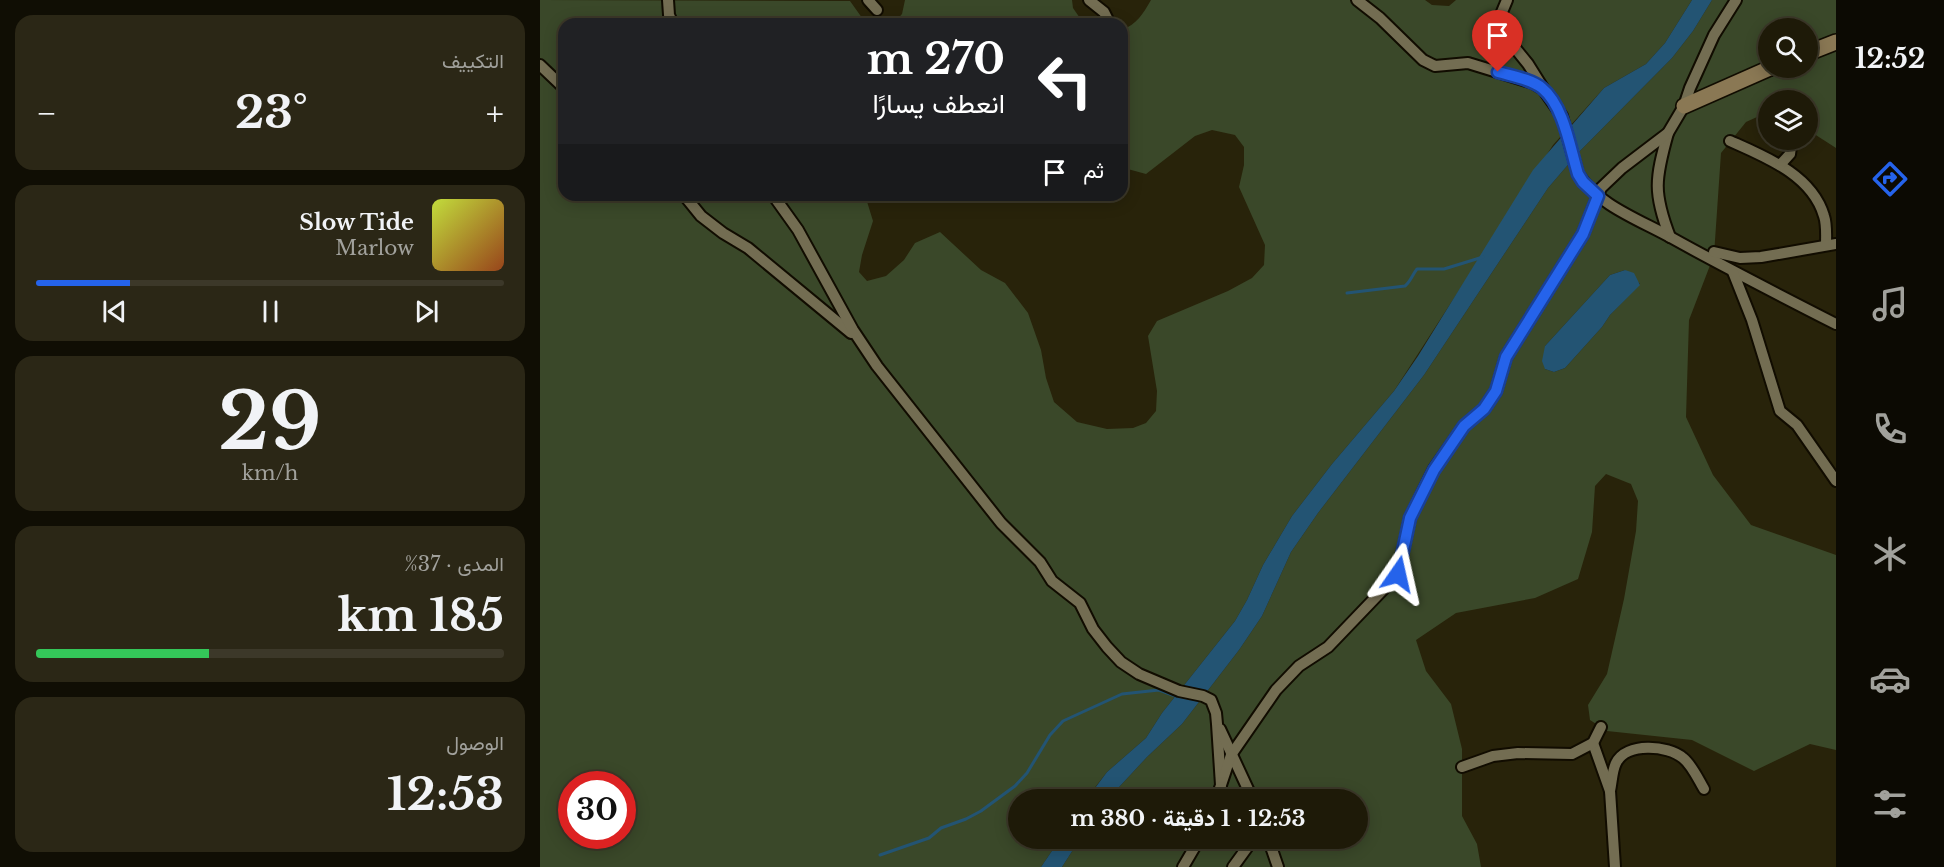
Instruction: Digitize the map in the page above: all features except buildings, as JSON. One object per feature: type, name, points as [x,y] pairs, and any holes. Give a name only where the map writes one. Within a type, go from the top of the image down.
[{"type":"main road","points":[[1818,48],[1836,42]]},
{"type":"main road","points":[[1684,106],[1758,73]]},
{"type":"street","points":[[668,0],[670,18]]},
{"type":"street","points":[[868,0],[877,10]]},
{"type":"street","points":[[1089,0],[1104,12],[1107,18]]},
{"type":"street","points":[[1357,0],[1380,18],[1423,60],[1435,66],[1468,63],[1533,83],[1543,89]]},
{"type":"street","points":[[1507,0],[1502,12],[1502,23],[1511,43],[1528,64],[1562,116],[1578,174],[1583,182],[1598,196],[1622,212],[1732,272],[1836,324]]},
{"type":"street","points":[[1670,237],[1661,214],[1657,189],[1658,172],[1668,133],[1684,106],[1709,45],[1736,0]]},
{"type":"street","points":[[540,65],[558,82]]},
{"type":"street","points":[[1220,789],[1231,755],[1251,724],[1291,674],[1328,647],[1398,574],[1410,518],[1434,470],[1464,426],[1484,409],[1496,391],[1506,357],[1583,234],[1601,188],[1622,168],[1668,133]]},
{"type":"street","points":[[1714,252],[1740,258],[1761,257],[1831,244],[1825,218],[1811,191],[1780,165],[1730,141]]},
{"type":"street","points":[[1780,165],[1790,154],[1791,150]]},
{"type":"street","points":[[689,201],[701,216],[748,248],[860,341]]},
{"type":"street","points":[[777,201],[798,230],[860,341],[903,401],[1001,523],[1040,562],[1052,581],[1080,603],[1093,629],[1107,647],[1121,662],[1138,674],[1179,692],[1207,697],[1214,705],[1221,785]]},
{"type":"street","points":[[1732,272],[1752,320],[1780,411],[1797,426],[1836,481]]},
{"type":"street","points":[[1217,724],[1248,789]]},
{"type":"street","points":[[1462,767],[1493,756],[1518,753],[1572,754],[1593,743],[1601,727]]},
{"type":"street","points":[[1593,743],[1610,791]]},
{"type":"street","points":[[1615,867],[1610,791],[1616,762],[1622,754],[1653,747],[1671,750],[1684,758],[1704,789]]},
{"type":"street","points":[[1183,867],[1194,849]]},
{"type":"street","points":[[1233,867],[1246,849]]},
{"type":"street","points":[[1272,849],[1278,867]]},
{"type":"green space","points":[[540,0],[850,1],[862,18],[558,18],[558,201],[867,201],[873,221],[859,272],[867,281],[886,276],[904,260],[915,243],[940,232],[981,270],[1005,283],[1028,313],[1041,350],[1046,378],[1054,402],[1077,422],[1107,429],[1133,428],[1146,423],[1156,411],[1157,391],[1148,336],[1157,321],[1228,291],[1252,278],[1264,265],[1265,245],[1239,187],[1244,165],[1244,147],[1235,135],[1212,130],[1195,136],[1146,174],[1128,169],[1128,27],[1139,18],[1151,0],[1425,0],[1432,5],[1449,6],[1456,0],[1692,0],[1665,43],[1646,64],[1604,88],[1553,145],[1394,391],[1332,464],[1292,516],[1263,565],[1235,621],[1162,713],[1146,738],[1107,772],[1094,789],[1008,789],[1008,849],[1053,849],[1041,867],[540,867]]},
{"type":"green space","points":[[905,0],[1072,0],[1073,8],[1080,18],[898,18],[902,14]]},
{"type":"green space","points":[[1712,0],[1836,0],[1836,148],[1818,136],[1818,90],[1758,90],[1758,117],[1746,122],[1721,153],[1714,255],[1689,320],[1686,417],[1713,475],[1751,525],[1836,555],[1836,750],[1810,744],[1754,771],[1692,740],[1607,731],[1590,720],[1588,705],[1607,674],[1624,599],[1636,531],[1638,501],[1631,484],[1606,474],[1595,486],[1592,532],[1578,579],[1535,598],[1456,613],[1416,640],[1426,671],[1451,704],[1462,749],[1462,816],[1477,844],[1481,867],[1062,867],[1074,849],[1368,849],[1368,789],[1117,789],[1182,724],[1239,650],[1262,616],[1291,552],[1318,513],[1424,375],[1548,188],[1579,152],[1672,58],[1693,31]],"holes":[[[1625,270],[1640,284],[1565,368],[1554,372],[1545,369],[1545,346],[1610,275]]]},
{"type":"water","points":[[1692,0],[1712,0],[1693,31],[1672,58],[1579,152],[1548,188],[1424,375],[1318,513],[1291,552],[1262,616],[1182,724],[1117,789],[1094,789],[1107,772],[1146,738],[1162,713],[1235,621],[1263,565],[1292,516],[1332,464],[1394,391],[1533,170],[1604,88],[1646,64],[1665,43]]},
{"type":"water","points":[[1625,270],[1634,273],[1640,285],[1610,315],[1565,368],[1554,372],[1545,369],[1542,361],[1545,346],[1610,275]]},
{"type":"water","points":[[1053,849],[1074,849],[1062,867],[1041,867]]},
{"type":"waterway","points":[[1347,293],[1405,286],[1417,269],[1444,269],[1483,257]]},
{"type":"waterway","points":[[880,855],[929,838],[941,828],[981,811],[1015,786],[1027,773],[1050,735],[1063,721],[1122,694],[1159,690],[1178,697]]},
{"type":"route","points":[[1398,574],[1410,518],[1434,470],[1464,426],[1484,409],[1496,391],[1506,357],[1583,234],[1598,196],[1578,174],[1562,116],[1543,89],[1533,83],[1498,72]]}]
